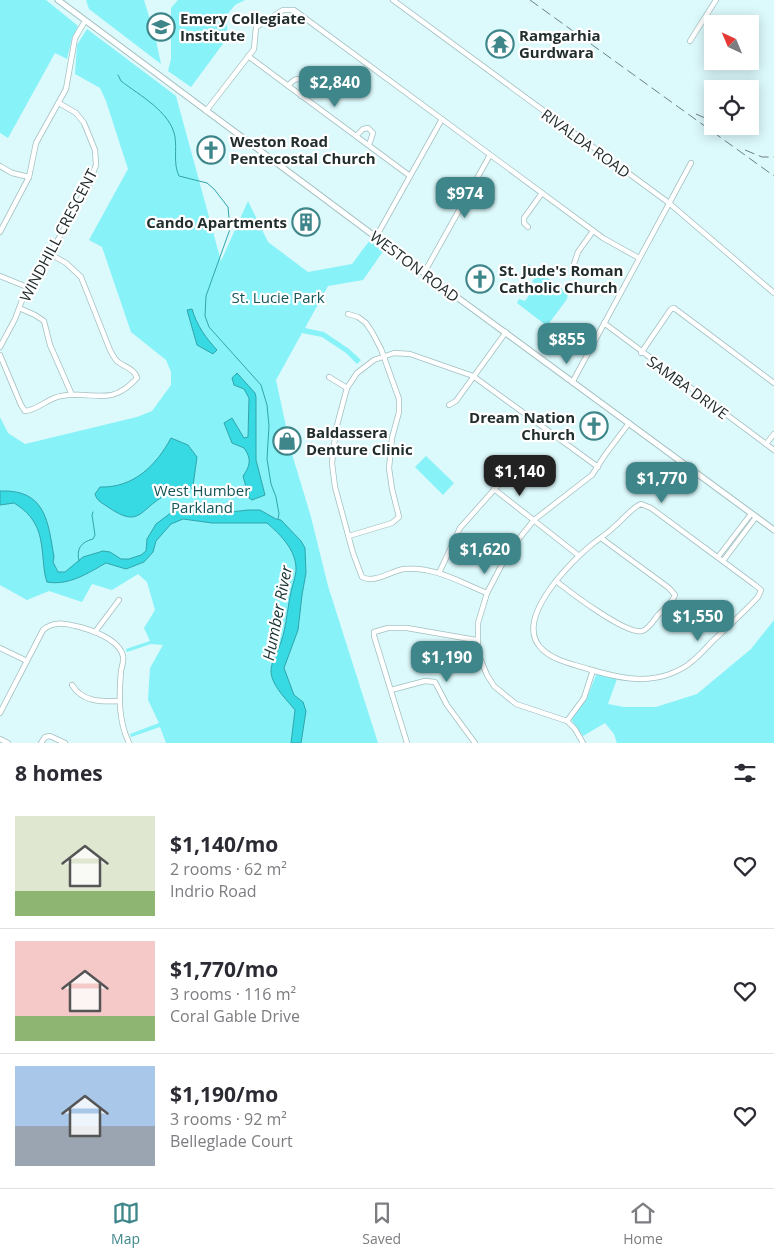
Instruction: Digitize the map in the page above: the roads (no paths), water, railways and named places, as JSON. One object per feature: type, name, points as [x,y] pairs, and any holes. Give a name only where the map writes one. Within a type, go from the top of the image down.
[{"type":"main road","name":"WESTON ROAD","points":[[58,0],[424,273],[774,530]]},
{"type":"street","name":"RIVALDA ROAD","points":[[393,0],[669,203],[774,293]]},
{"type":"street","points":[[690,41],[716,0]]},
{"type":"street","points":[[206,111],[256,44],[256,27],[283,10],[294,10],[593,231],[610,243],[639,258]]},
{"type":"street","points":[[0,232],[29,177],[36,143],[66,89],[70,78],[75,38],[85,21]]},
{"type":"street","points":[[248,56],[410,176]]},
{"type":"street","points":[[288,86],[294,80],[303,80],[305,86],[301,96]]},
{"type":"street","name":"WINDHILL CRESCENT","points":[[0,347],[20,308],[28,287],[50,254],[89,184],[96,165],[95,150],[84,122],[76,113],[59,103]]},
{"type":"street","points":[[376,237],[442,119]]},
{"type":"street","points":[[356,136],[368,128],[372,134],[369,145]]},
{"type":"street","points":[[424,273],[490,155]]},
{"type":"street","points":[[573,381],[691,164]]},
{"type":"street","points":[[0,166],[8,171],[29,177]]},
{"type":"street","points":[[528,227],[524,223],[524,218],[542,193]]},
{"type":"street","points":[[574,264],[578,252],[593,231]]},
{"type":"street","points":[[0,356],[25,411],[50,399],[72,395],[113,396],[125,390],[137,377],[132,371],[117,361],[110,350],[81,277],[70,266],[50,254]]},
{"type":"street","points":[[0,276],[28,287]]},
{"type":"street","points":[[20,308],[44,321],[50,345],[72,395]]},
{"type":"street","points":[[641,353],[671,309],[674,308],[774,383]]},
{"type":"street","points":[[348,314],[358,317],[366,323],[381,349],[400,404],[392,438],[389,468],[399,516],[392,523],[349,536]]},
{"type":"street","name":"SAMBA DRIVE","points":[[604,323],[641,353],[774,450]]},
{"type":"street","points":[[449,405],[456,401],[506,332]]},
{"type":"street","points":[[487,593],[439,573],[418,569],[404,569],[374,578],[365,578],[360,570],[335,487],[332,470],[336,430],[347,388],[360,369],[374,360],[394,353],[410,354],[473,376],[598,467]]},
{"type":"street","points":[[329,377],[347,388]]},
{"type":"street","points":[[583,743],[579,734],[567,721],[522,706],[499,691],[490,681],[478,653],[476,640],[478,623],[487,593],[509,552],[534,520],[579,487],[592,475],[604,455],[629,423]]},
{"type":"street","points":[[766,444],[774,434]]},
{"type":"street","points":[[439,573],[457,532],[508,474],[516,472]]},
{"type":"street","points":[[494,489],[578,555]]},
{"type":"street","points":[[644,504],[718,557],[761,590],[753,601],[691,663],[668,674],[649,679],[627,678],[562,661],[539,646],[533,626],[544,597],[578,555],[601,538],[637,506],[644,504]]},
{"type":"street","points":[[718,557],[754,515]]},
{"type":"street","points":[[723,561],[754,515]]},
{"type":"street","points":[[556,581],[596,611],[632,630],[645,630],[675,595],[669,588],[601,538]]},
{"type":"street","points":[[95,632],[119,600]]},
{"type":"street","points":[[0,713],[43,630],[55,623],[69,624],[95,632],[117,646],[123,656],[119,693],[123,730],[129,743]]},
{"type":"street","points":[[407,743],[374,636],[375,631],[388,628],[407,628],[476,640]]},
{"type":"street","points":[[0,648],[27,661]]},
{"type":"street","points":[[567,721],[584,698],[594,670]]},
{"type":"street","points":[[391,690],[425,681],[435,682],[447,704],[475,743]]},
{"type":"street","points":[[72,685],[76,692],[89,699],[120,701]]},
{"type":"street","points":[[41,743],[45,737],[50,736],[65,743]]},
{"type":"street","points":[[0,739],[8,743]]},
{"type":"waterway","points":[[118,75],[121,81],[161,112],[172,128],[175,137],[176,166],[179,176],[207,183],[228,207],[230,229],[206,296],[205,316],[209,327],[261,385],[267,405],[269,426],[267,459],[271,484],[276,497],[278,519]]},
{"type":"waterway","points":[[79,561],[78,553],[80,547],[85,542],[93,539],[95,535],[93,512]]},
{"type":"railway","points":[[530,0],[774,176]]},
{"type":"railway","points":[[696,114],[704,118]]},
{"type":"railway","points":[[745,150],[762,157],[774,157]]},
{"type":"place","name":"Emery Collegiate Institute","points":[[161,27]]},
{"type":"place","name":"Ramgarhia Gurdwara","points":[[500,44]]},
{"type":"place","name":"Weston Road Pentecostal Church","points":[[211,150]]},
{"type":"place","name":"Cando Apartments","points":[[306,222]]},
{"type":"place","name":"St. Jude's Roman Catholic Church","points":[[480,279]]},
{"type":"place","name":"Dream Nation Church","points":[[594,426]]},
{"type":"place","name":"Baldassera Denture Clinic","points":[[287,441]]},
{"type":"park label","name":"St. Lucie Park","points":[[278,297]]},
{"type":"park label","name":"West Humber Parkland","points":[[202,498]]},
{"type":"water label","name":"Humber River","points":[[277,613]]}]
